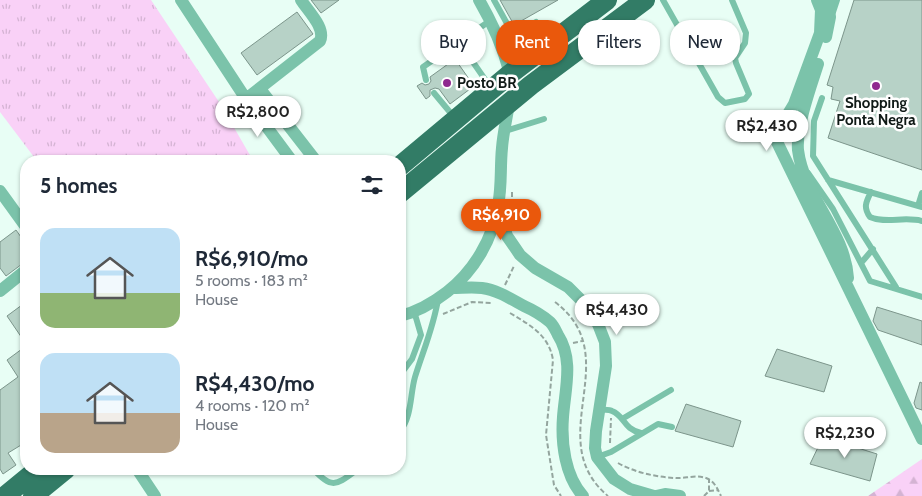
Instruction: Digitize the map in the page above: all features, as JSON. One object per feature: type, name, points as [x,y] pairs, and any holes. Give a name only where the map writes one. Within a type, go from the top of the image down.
[{"type":"highway","points":[[406,161],[510,74],[607,0]]},
{"type":"highway","points":[[406,188],[509,103],[645,0]]},
{"type":"highway","points":[[6,496],[31,475]]},
{"type":"highway","points":[[33,496],[59,475]]},
{"type":"street","points":[[181,0],[246,99],[288,155]]},
{"type":"street","points":[[246,99],[320,41],[322,36],[320,29],[301,0]]},
{"type":"street","points":[[479,0],[491,20],[504,51],[510,74]]},
{"type":"street","points":[[817,0],[821,10],[820,33],[801,87],[776,134],[777,142],[848,288],[916,420],[922,439]]},
{"type":"street","points":[[828,0],[830,17],[800,127],[798,148],[802,165],[816,199],[841,245],[847,272],[848,288]]},
{"type":"street","points":[[260,89],[311,155]]},
{"type":"street","points":[[406,314],[438,298],[452,288],[474,265],[484,247],[498,206],[502,148],[509,103]]},
{"type":"street","points":[[784,122],[800,127]]},
{"type":"street","points":[[782,152],[798,148]]},
{"type":"street","points":[[0,191],[20,219]]},
{"type":"street","points":[[498,206],[507,236],[520,255],[535,268],[568,286],[584,302],[598,324],[604,342],[606,366],[595,448],[597,457],[614,479],[630,489],[655,496],[665,494],[680,496]]},
{"type":"street","points":[[0,291],[20,275]]},
{"type":"street","points":[[452,288],[484,288],[498,299],[533,310],[551,323],[567,355],[567,379],[562,418],[563,445],[567,466],[578,491],[583,496]]},
{"type":"street","points":[[141,475],[155,496]]},
{"type":"lane","points":[[494,0],[505,20]]},
{"type":"lane","points":[[663,0],[718,97],[725,103],[745,99],[749,94],[735,58],[745,43],[746,33],[732,0]]},
{"type":"lane","points":[[830,17],[837,0]]},
{"type":"lane","points":[[486,23],[491,20]]},
{"type":"lane","points":[[426,65],[423,67],[426,80]]},
{"type":"lane","points":[[475,65],[492,90]]},
{"type":"lane","points":[[434,93],[456,120]]},
{"type":"lane","points":[[822,98],[814,121],[813,156],[896,287]]},
{"type":"lane","points":[[505,132],[544,119]]},
{"type":"lane","points":[[802,165],[816,182],[833,209],[870,280],[922,296]]},
{"type":"lane","points":[[828,180],[920,206],[922,193]]},
{"type":"lane","points":[[871,192],[865,203],[870,217],[884,220],[912,218],[922,221]]},
{"type":"lane","points":[[861,262],[873,249]]},
{"type":"lane","points":[[406,424],[415,378],[436,317],[438,298]]},
{"type":"lane","points":[[406,367],[412,359],[421,335],[414,311]]},
{"type":"lane","points":[[622,419],[672,390]]},
{"type":"lane","points":[[599,410],[612,410],[628,428],[641,434]]},
{"type":"lane","points":[[597,457],[611,452],[658,424],[672,427]]},
{"type":"lane","points":[[319,475],[326,482],[332,483],[342,481],[350,475]]},
{"type":"path","points":[[498,299],[520,255]]},
{"type":"path","points":[[436,317],[472,302],[498,299],[538,330],[552,350],[553,360],[546,435],[554,484],[561,496]]},
{"type":"path","points":[[555,302],[566,310],[581,334],[587,370],[579,429],[579,446],[591,479],[608,496]]},
{"type":"path","points":[[704,496],[709,490],[709,479]]},
{"type":"path","points":[[709,490],[718,490]]},
{"type":"green space","points":[[0,0],[151,0],[221,105],[250,155],[32,155],[0,112]]},
{"type":"green space","points":[[922,459],[922,496],[868,496]]},
{"type":"building","points":[[311,0],[339,0],[321,13]]},
{"type":"building","points":[[500,0],[558,0],[523,20],[511,20]]},
{"type":"building","name":"Shopping Ponta Negra","points":[[854,0],[922,0],[922,170],[828,138],[840,101],[831,99],[833,87],[827,85]]},
{"type":"building","points":[[297,12],[313,34],[257,75],[241,53]]},
{"type":"building","name":"Posto BR","points":[[447,65],[459,65],[474,86],[450,104],[439,89],[435,88],[430,90],[430,96],[426,99],[417,86],[422,83],[425,85],[429,84],[431,81],[430,77]]},
{"type":"building","points":[[16,230],[20,236],[20,266],[6,276],[0,268],[0,242]]},
{"type":"building","points":[[20,306],[20,335],[7,316]]},
{"type":"building","points":[[877,307],[922,321],[922,345],[878,330],[873,321]]},
{"type":"building","points":[[777,349],[832,366],[824,392],[765,376]]},
{"type":"building","points":[[20,350],[20,446],[8,453],[16,465],[3,474],[0,469],[0,390],[18,377],[7,360]]},
{"type":"building","points":[[920,382],[922,383],[922,410],[916,408],[914,403]]},
{"type":"building","points":[[686,404],[741,421],[733,447],[675,431]]},
{"type":"building","points":[[823,437],[877,454],[870,481],[810,464]]},
{"type":"place","name":"Posto BR","points":[[447,83]]},
{"type":"place","name":"Shopping Ponta Negra","points":[[876,86]]}]
